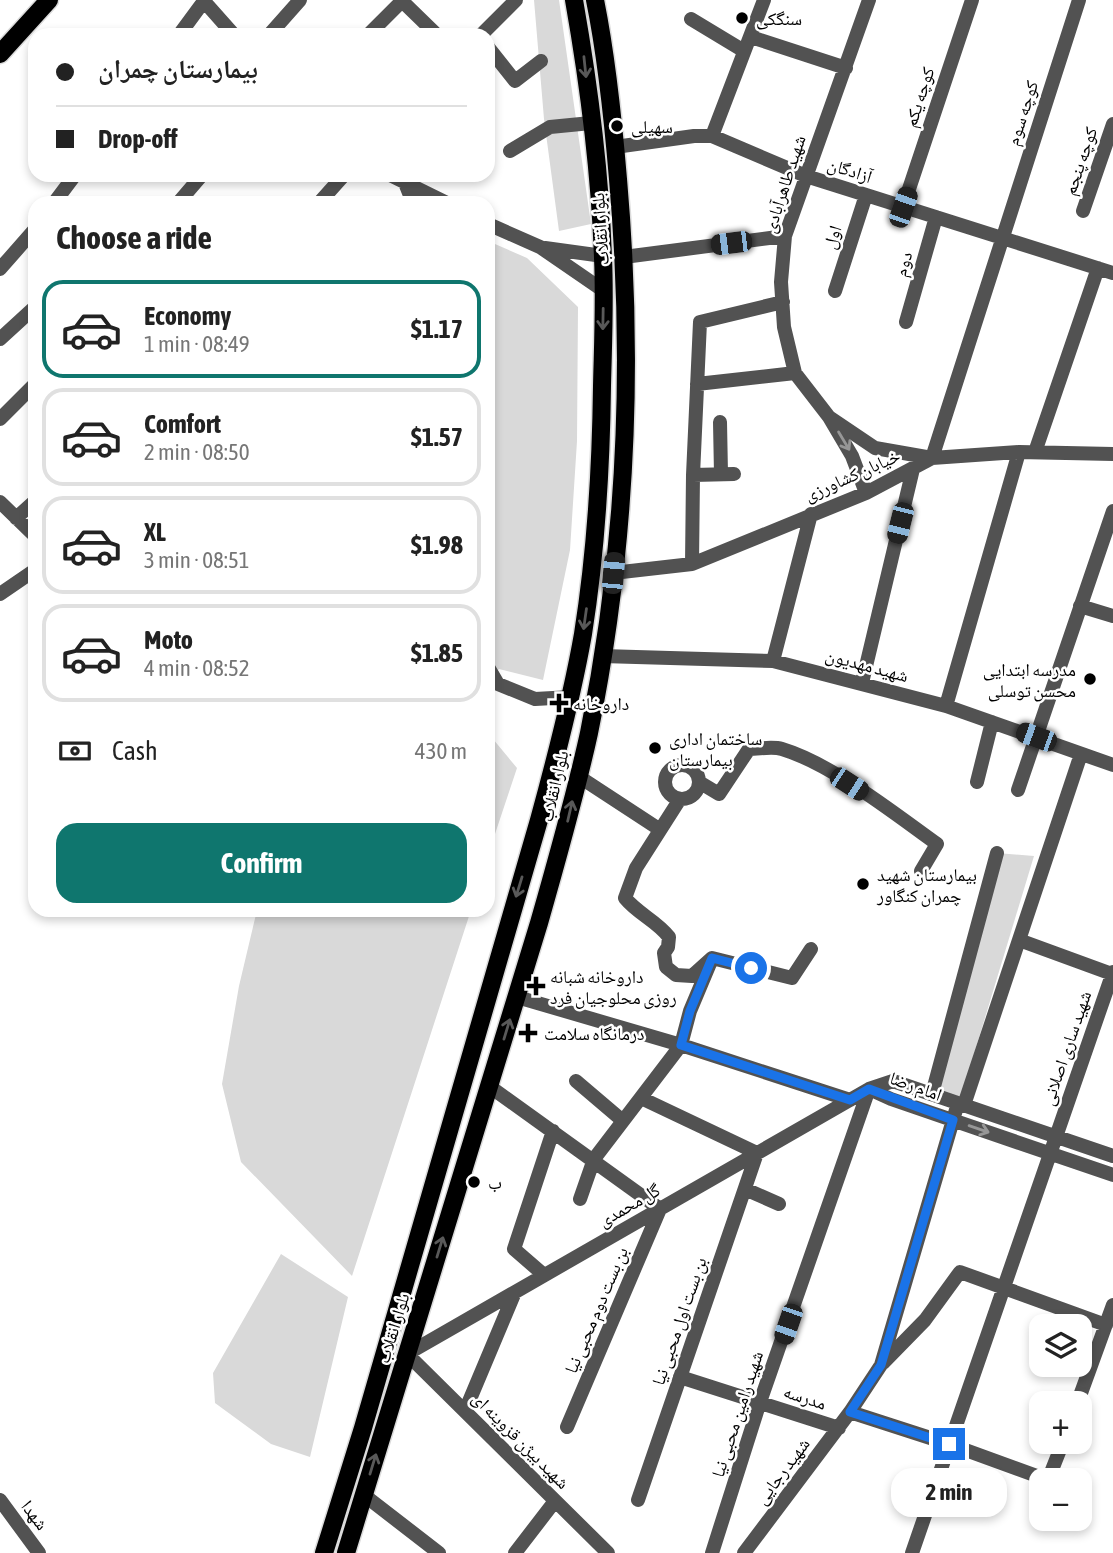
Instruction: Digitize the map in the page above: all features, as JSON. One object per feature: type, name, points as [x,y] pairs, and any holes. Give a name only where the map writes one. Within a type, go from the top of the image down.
[{"type":"main road","points":[[0,54],[48,0]]},
{"type":"main road","name":"بلوار انقلاب","points":[[324,1553],[363,1428],[539,820],[571,697],[583,634],[600,474],[604,291],[591,123],[574,0]]},
{"type":"main road","name":"بلوار انقلاب","points":[[346,1553],[553,876],[578,776],[602,656],[613,573],[626,411],[625,292],[615,147],[604,43],[595,0]]},
{"type":"main road","points":[[603,256],[624,257]]},
{"type":"main road","points":[[604,291],[625,292]]},
{"type":"street","points":[[276,28],[300,0]]},
{"type":"street","points":[[375,28],[402,0],[431,28]]},
{"type":"street","points":[[488,28],[516,0]]},
{"type":"street","points":[[712,136],[764,0]]},
{"type":"street","name":"شهید طاهرآبادی","points":[[829,417],[795,373],[784,327],[781,282],[785,236],[869,0]]},
{"type":"street","name":"کوچه یکم","points":[[903,207],[972,0]]},
{"type":"street","name":"کوچه سوم","points":[[932,458],[1079,0]]},
{"type":"street","points":[[184,28],[203,1],[228,28]]},
{"type":"street","points":[[691,19],[744,51]]},
{"type":"street","points":[[751,37],[846,68]]},
{"type":"street","points":[[495,56],[515,81],[541,61]]},
{"type":"street","points":[[510,151],[550,127],[591,123]]},
{"type":"street","name":"کوچه پنجم","points":[[1083,211],[1113,124]]},
{"type":"street","name":"آزادگان","points":[[615,147],[712,136],[806,176],[1113,273]]},
{"type":"street","points":[[184,196],[196,182]]},
{"type":"street","points":[[324,196],[338,182]]},
{"type":"street","points":[[405,183],[410,196]]},
{"type":"street","points":[[405,183],[432,196]]},
{"type":"street","name":"اول","points":[[835,291],[866,195]]},
{"type":"street","name":"دوم","points":[[906,322],[936,217]]},
{"type":"street","points":[[495,227],[540,247],[604,291]]},
{"type":"street","points":[[624,257],[785,236]]},
{"type":"street","points":[[0,269],[28,237]]},
{"type":"street","points":[[540,247],[603,256]]},
{"type":"street","points":[[1035,452],[1098,268]]},
{"type":"street","points":[[692,564],[700,321],[783,302]]},
{"type":"street","points":[[0,339],[28,313]]},
{"type":"street","points":[[697,384],[795,373]]},
{"type":"street","points":[[0,419],[28,391]]},
{"type":"street","points":[[829,417],[875,448],[932,458]]},
{"type":"street","points":[[829,417],[852,456],[866,493]]},
{"type":"street","points":[[693,475],[728,474],[720,422]]},
{"type":"street","points":[[946,706],[1019,452]]},
{"type":"street","name":"خیابان کشاورزی","points":[[613,573],[692,564],[866,493],[932,458],[1019,452],[1113,454]]},
{"type":"street","points":[[862,683],[913,469]]},
{"type":"street","points":[[1,504],[28,529]]},
{"type":"street","points":[[16,518],[28,507]]},
{"type":"street","points":[[1018,790],[1113,511]]},
{"type":"street","points":[[773,661],[811,514]]},
{"type":"street","points":[[0,594],[28,575]]},
{"type":"street","points":[[1080,606],[1113,616]]},
{"type":"street","name":"شهید مهدیون","points":[[602,656],[773,661],[946,706],[1113,765]]},
{"type":"street","points":[[495,679],[498,684],[535,699],[571,697]]},
{"type":"street","points":[[977,782],[992,722]]},
{"type":"street","points":[[699,782],[695,793],[680,799],[667,790],[665,779],[670,770],[680,765],[691,767],[699,782],[719,794],[749,749],[779,748],[795,754],[830,771],[937,844],[921,871]]},
{"type":"street","points":[[881,1365],[953,1120],[1019,940],[1081,754]]},
{"type":"street","points":[[578,776],[659,829]]},
{"type":"street","points":[[680,799],[636,868],[625,898],[633,908],[663,928],[669,937],[664,953],[666,967],[676,975],[692,976],[712,958]]},
{"type":"street","points":[[932,1094],[997,853]]},
{"type":"street","points":[[1019,940],[1113,973]]},
{"type":"street","points":[[712,958],[792,978],[811,949]]},
{"type":"street","points":[[580,1199],[594,1159],[681,1045],[690,1011],[712,958]]},
{"type":"street","name":"شهید ساری اصلانی","points":[[912,1553],[1113,973]]},
{"type":"street","points":[[517,997],[681,1045],[850,1100]]},
{"type":"street","points":[[576,1081],[623,1121]]},
{"type":"street","name":"امام رضا","points":[[869,1089],[893,1081],[1113,1156]]},
{"type":"street","points":[[489,1086],[660,1209]]},
{"type":"street","name":"امام رضا","points":[[869,1089],[1113,1175]]},
{"type":"street","name":"گل محمدی","points":[[407,1354],[869,1089]]},
{"type":"street","name":"شهید رامین محبی نیا","points":[[712,1553],[760,1402],[869,1089]]},
{"type":"street","points":[[641,1098],[757,1153]]},
{"type":"street","points":[[544,1275],[514,1249],[553,1131]]},
{"type":"street","name":"بن بست اول محبی نیا","points":[[638,1500],[757,1153]]},
{"type":"street","points":[[745,1189],[779,1204]]},
{"type":"street","name":"بن بست دوم محبی نیا","points":[[566,1427],[660,1209]]},
{"type":"street","points":[[881,1365],[925,1320],[960,1272],[1106,1325]]},
{"type":"street","points":[[465,1411],[515,1292]]},
{"type":"street","points":[[1082,1391],[1113,1305]]},
{"type":"street","name":"شهید بیژن قزوینه ای","points":[[407,1354],[608,1553]]},
{"type":"street","name":"شهید رجایی","points":[[744,1553],[839,1428],[881,1365]]},
{"type":"street","name":"مدرسه","points":[[680,1377],[839,1428]]},
{"type":"street","points":[[850,1412],[1029,1473]]},
{"type":"street","points":[[364,1495],[439,1553]]},
{"type":"street","name":"شهدا","points":[[0,1500],[39,1553]]},
{"type":"street","points":[[515,1553],[555,1500]]},
{"type":"shaded area","points":[[534,0],[559,0],[591,224],[559,231],[544,119]]},
{"type":"shaded area","points":[[495,244],[527,258],[578,307],[577,441],[570,550],[543,680],[499,669],[495,673]]},
{"type":"shaded area","points":[[495,741],[517,768],[495,834]]},
{"type":"shaded area","points":[[997,853],[1034,856],[961,1097],[937,1091]]},
{"type":"shaded area","points":[[255,917],[469,917],[352,1276],[241,1162],[222,1084],[239,986]]},
{"type":"shaded area","points":[[281,1254],[348,1297],[310,1457],[271,1444],[215,1403],[213,1373]]},
{"type":"place","name":"سنگکی","points":[[742,18]]},
{"type":"place","name":"سهیلی","points":[[617,126]]},
{"type":"place","name":"مدرسه ابتدایی محسن توسلی","points":[[1090,679]]},
{"type":"place","name":"داروخانه","points":[[559,703]]},
{"type":"place","name":"ساختمان اداری بیمارستان","points":[[655,748]]},
{"type":"place","name":"بیمارستان شهید چمران کنگاور","points":[[863,884]]},
{"type":"place","name":"داروخانه شبانه روزی محلوجیان فرد","points":[[536,986]]},
{"type":"place","name":"درمانگاه سلامت","points":[[528,1033]]},
{"type":"place","name":"ب","points":[[474,1182]]},
{"type":"route","points":[[751,968],[712,958],[690,1011],[681,1045],[850,1100],[869,1089],[953,1120],[881,1365],[850,1412],[949,1444]]}]
